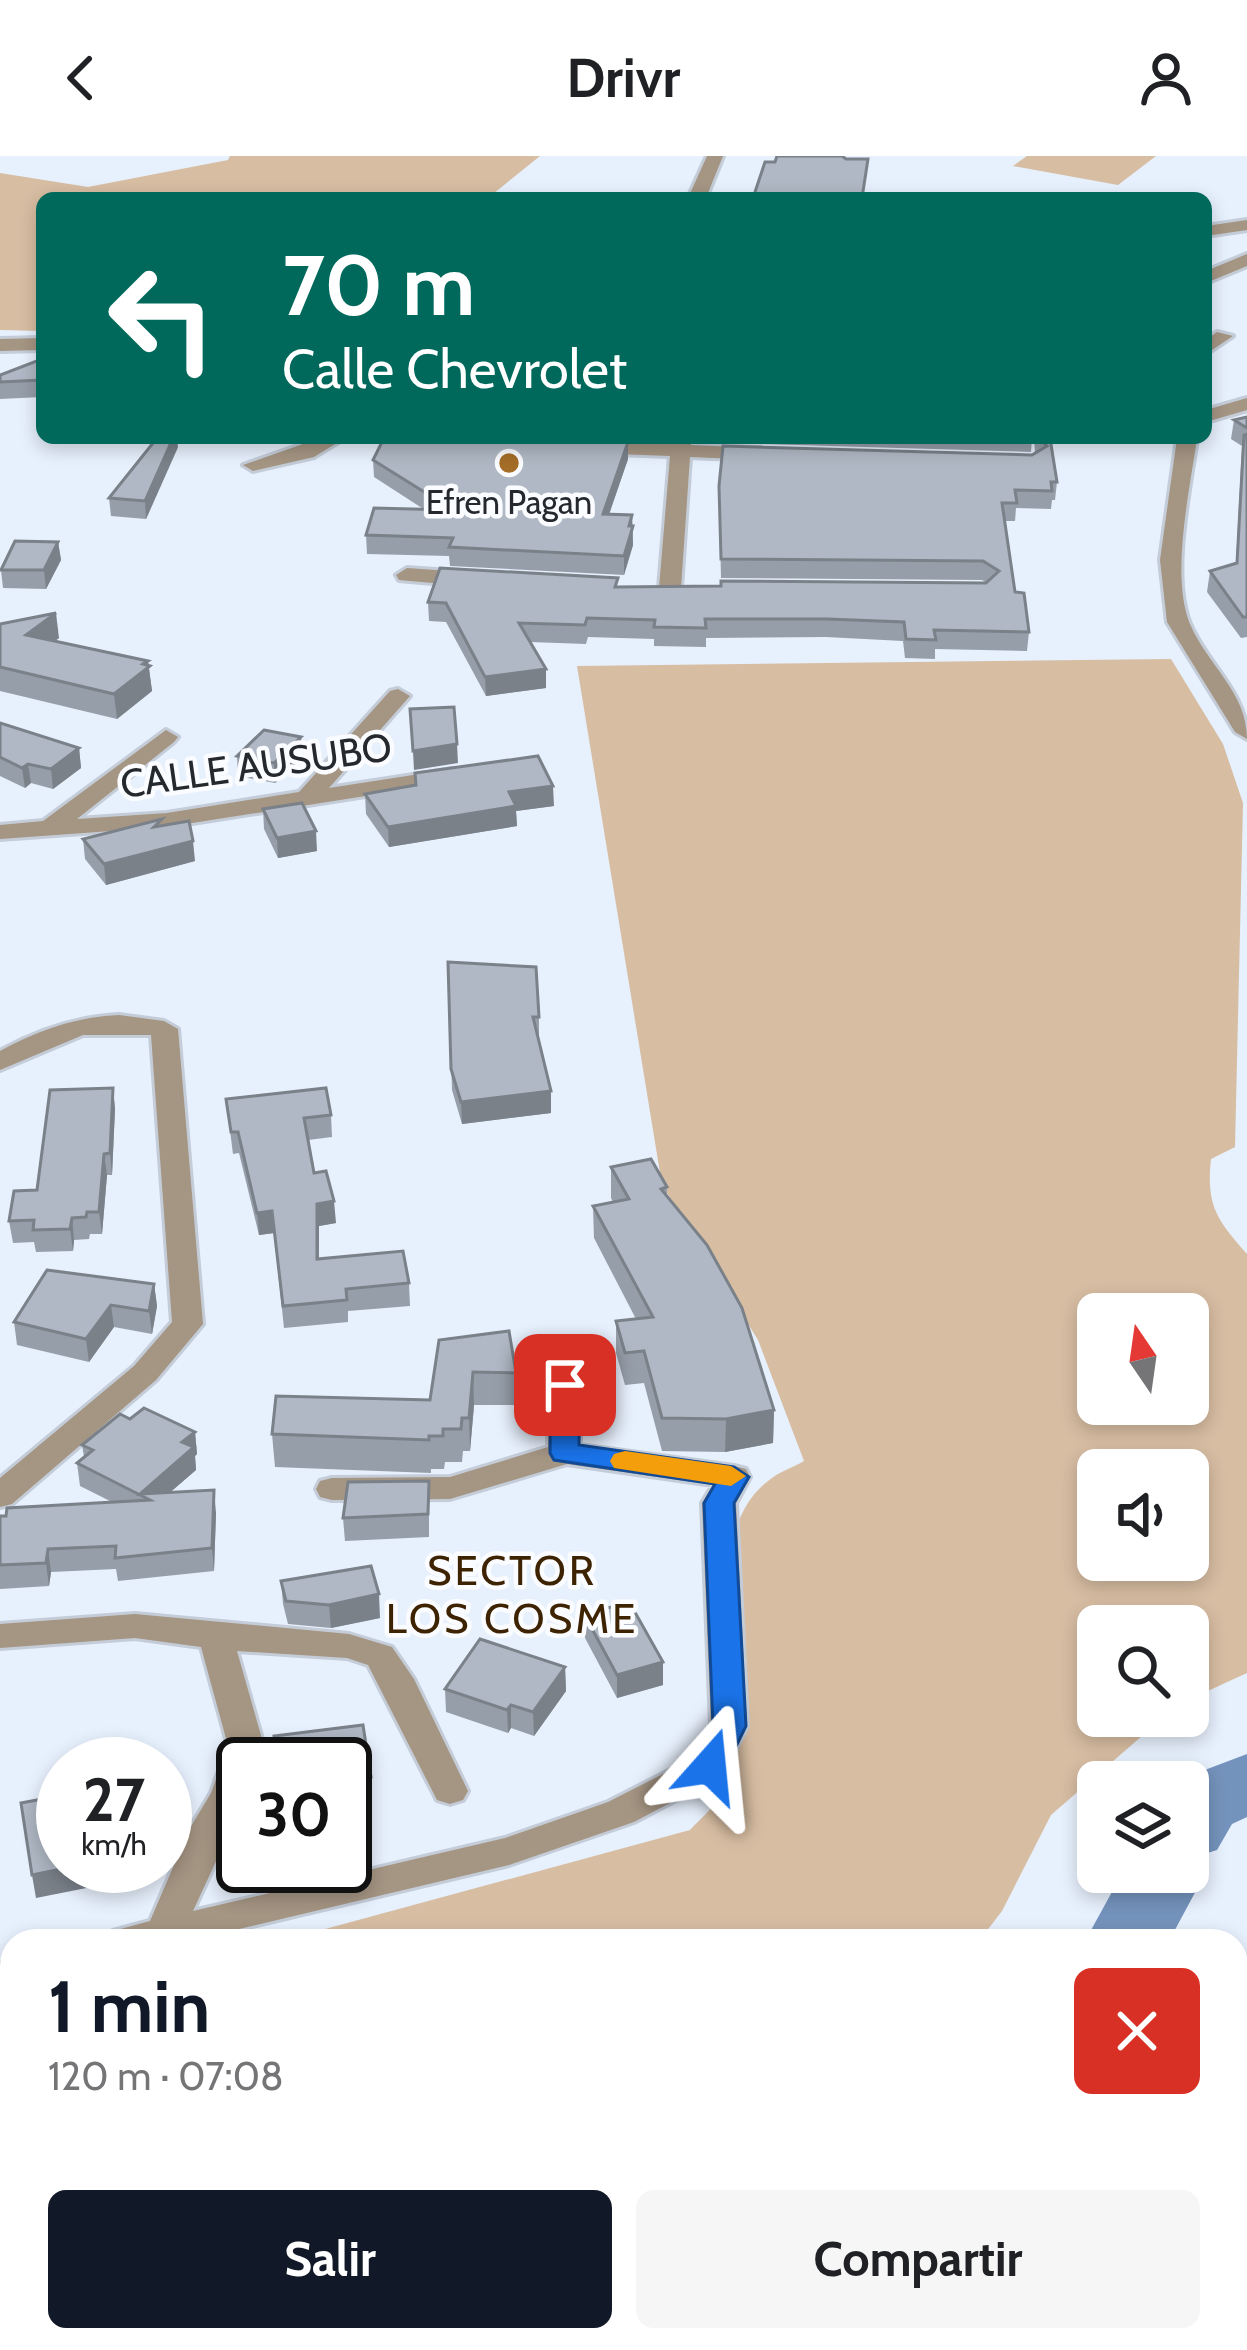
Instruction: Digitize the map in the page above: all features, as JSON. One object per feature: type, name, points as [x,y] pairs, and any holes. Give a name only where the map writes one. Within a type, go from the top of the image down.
[{"type":"street","points":[[700,192],[715,156]]},
{"type":"street","points":[[1212,230],[1247,225]]},
{"type":"street","points":[[1212,275],[1247,259]]},
{"type":"street","points":[[0,345],[36,344]]},
{"type":"street","points":[[1212,414],[1247,404]]},
{"type":"street","points":[[253,466],[307,453],[324,444]]},
{"type":"street","points":[[1185,444],[1171,560],[1178,622],[1247,732]]},
{"type":"street","points":[[562,445],[680,445],[773,455]]},
{"type":"street","points":[[669,588],[680,445]]},
{"type":"street","points":[[407,575],[502,581]]},
{"type":"street","points":[[306,799],[398,696]]},
{"type":"street","points":[[47,830],[166,737]]},
{"type":"street","name":"CALLE AUSUBO","points":[[0,832],[166,820],[479,772]]},
{"type":"street","points":[[0,1062],[81,1025],[130,1021],[164,1029],[167,1111],[188,1324],[131,1386],[0,1496]]},
{"type":"street","points":[[564,1453],[565,1385]]},
{"type":"street","points":[[170,1929],[509,1851],[620,1812],[710,1766],[729,1726],[719,1503],[734,1477],[564,1453],[476,1487],[418,1494],[332,1490]]},
{"type":"street","points":[[0,1636],[135,1626],[349,1646],[380,1656],[450,1791]]},
{"type":"street","points":[[166,1929],[209,1828],[229,1796],[245,1746],[216,1637]]},
{"type":"shaded area","points":[[230,156],[540,156],[495,192],[36,192],[36,331],[0,330],[0,173],[88,187]]},
{"type":"shaded area","points":[[1027,156],[1156,156],[1118,185],[1013,166]]},
{"type":"shaded area","points":[[1171,659],[1223,744],[1243,803],[1235,1147],[1211,1159],[1210,1189],[1216,1211],[1247,1254],[1247,1673],[1209,1690],[1209,1605],[1077,1605],[1077,1737],[1141,1737],[1113,1761],[1077,1761],[1077,1792],[1051,1815],[988,1929],[325,1929],[690,1830],[711,1809],[731,1759],[734,1718],[728,1582],[733,1541],[746,1506],[772,1478],[804,1461],[758,1340],[662,1185],[577,666]]},
{"type":"building","points":[[777,156],[868,159],[863,192],[755,192],[765,162],[775,162]]},
{"type":"building","points":[[36,361],[36,380],[0,382],[0,375]]},
{"type":"building","points":[[1247,434],[1247,617],[1243,617],[1210,571],[1237,563]]},
{"type":"building","points":[[152,444],[170,444],[145,501],[109,498]]},
{"type":"building","points":[[381,444],[627,444],[603,514],[632,515],[624,556],[449,547],[453,538],[366,535],[374,508],[453,510],[373,460]]},
{"type":"building","points":[[1051,444],[1057,482],[1051,482],[1052,491],[1015,490],[1017,503],[1002,503],[1015,592],[1024,593],[1029,632],[934,630],[936,640],[906,639],[904,622],[705,619],[706,628],[654,627],[655,620],[587,618],[585,625],[519,623],[546,669],[485,677],[446,603],[428,602],[440,568],[618,578],[615,587],[721,586],[721,581],[986,583],[999,571],[983,561],[721,559],[723,446],[1032,455]]},
{"type":"building","points":[[15,541],[58,542],[44,570],[1,570]]},
{"type":"building","points":[[56,613],[26,635],[148,661],[143,664],[150,666],[114,694],[0,667],[0,624]]},
{"type":"building","points":[[454,707],[457,744],[413,751],[410,709]]},
{"type":"building","points":[[0,723],[79,748],[51,769],[28,764],[22,768],[0,757]]},
{"type":"building","points":[[264,730],[301,737],[274,763],[237,756]]},
{"type":"building","points":[[538,756],[553,786],[509,792],[516,806],[388,827],[365,794],[416,785],[415,773]]},
{"type":"building","points":[[302,803],[316,831],[277,838],[263,809]]},
{"type":"building","points":[[162,819],[154,827],[189,821],[193,841],[104,864],[83,839]]},
{"type":"building","points":[[448,962],[536,967],[539,1017],[533,1017],[551,1091],[461,1102],[451,1069]]},
{"type":"building","points":[[113,1088],[110,1153],[104,1154],[99,1212],[72,1218],[70,1229],[33,1230],[34,1220],[9,1221],[14,1191],[37,1190],[50,1090]]},
{"type":"building","points":[[326,1088],[331,1115],[304,1118],[314,1173],[326,1171],[334,1201],[317,1204],[317,1259],[403,1251],[409,1283],[346,1289],[347,1300],[283,1306],[272,1211],[257,1213],[238,1132],[231,1132],[226,1099]]},
{"type":"building","points":[[651,1159],[667,1187],[661,1189],[707,1245],[742,1308],[774,1410],[726,1419],[662,1418],[644,1351],[625,1353],[616,1321],[653,1317],[593,1206],[629,1199],[611,1167]]},
{"type":"building","points":[[47,1270],[154,1284],[149,1311],[111,1305],[86,1339],[14,1322]]},
{"type":"building","points":[[509,1331],[516,1373],[473,1372],[469,1418],[462,1418],[461,1429],[443,1429],[443,1436],[429,1436],[429,1440],[272,1434],[276,1396],[430,1400],[439,1340]]},
{"type":"building","points":[[144,1408],[195,1432],[182,1442],[194,1447],[140,1494],[214,1490],[212,1548],[115,1558],[116,1546],[48,1549],[46,1563],[0,1565],[0,1516],[6,1516],[7,1508],[150,1500],[77,1463],[93,1450],[82,1445],[120,1414],[130,1419]]},
{"type":"building","points":[[429,1481],[428,1514],[343,1518],[348,1482]]},
{"type":"building","points":[[371,1566],[379,1594],[329,1605],[286,1601],[281,1581]]},
{"type":"building","points":[[623,1604],[630,1616],[636,1614],[663,1662],[617,1675],[584,1614]]},
{"type":"building","points":[[480,1639],[565,1667],[533,1712],[511,1705],[507,1710],[445,1689]]},
{"type":"building","points":[[363,1725],[365,1737],[274,1737]]},
{"type":"building","points":[[36,1800],[36,1874],[32,1875],[21,1803]]},
{"type":"waterway","points":[[1209,1800],[1247,1783]]},
{"type":"waterway","points":[[1134,1929],[1153,1893]]},
{"type":"slow traffic","points":[[625,1461],[731,1476]]},
{"type":"place","name":"Efren Pagan","points":[[509,463]]},
{"type":"district","name":"SECTOR LOS COSME","points":[[512,1594]]},
{"type":"route","points":[[565,1385],[564,1453],[670,1464],[734,1477],[719,1503],[729,1726],[710,1766]]}]
